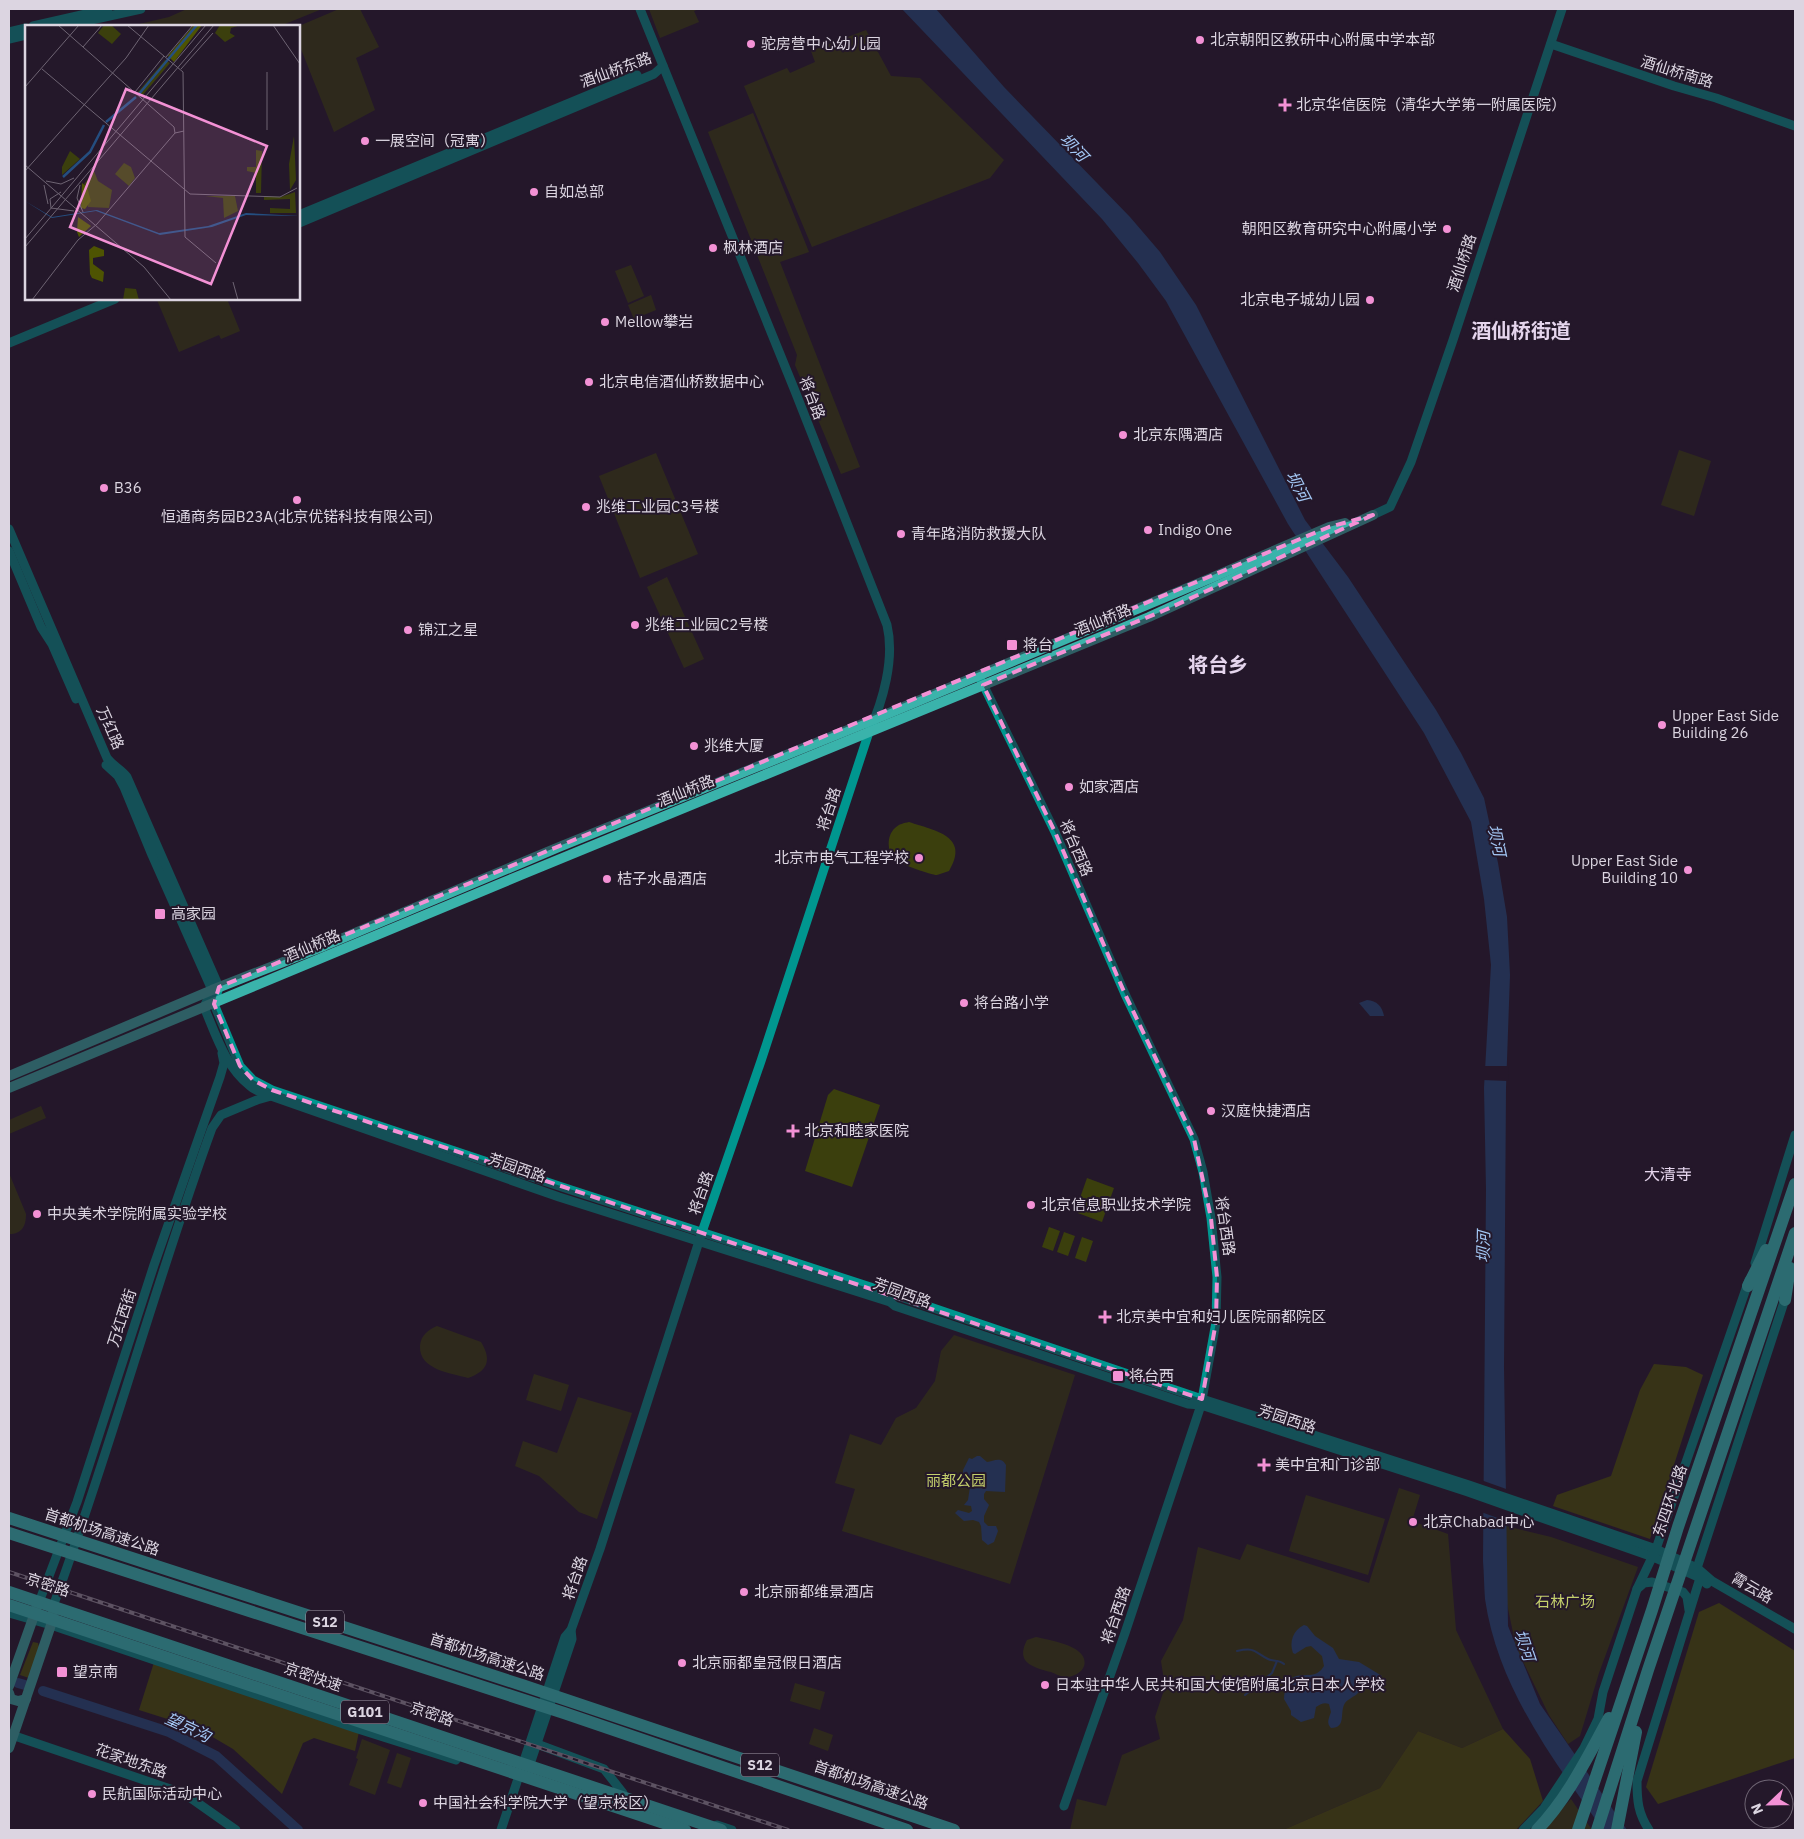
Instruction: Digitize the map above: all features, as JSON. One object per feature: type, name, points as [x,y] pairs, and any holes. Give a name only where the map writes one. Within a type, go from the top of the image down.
[{"type":"highway","name":"东四环北路","points":[[1578,1830],[1678,1527],[1795,1184]]},
{"type":"highway","points":[[1748,1286],[1786,1212]]},
{"type":"highway","points":[[1597,1830],[1648,1670],[1795,1233]]},
{"type":"highway","points":[[1785,1300],[1795,1238]]},
{"type":"highway","name":"首都机场高速公路","points":[[9,1518],[127,1564],[907,1830]]},
{"type":"highway","name":"首都机场高速公路","points":[[9,1533],[127,1564],[522,1685],[954,1830]]},
{"type":"highway","name":"京密快速","points":[[9,1592],[721,1830]]},
{"type":"highway","name":"京密快速","points":[[9,1604],[685,1830]]},
{"type":"highway","points":[[1617,1830],[1648,1670]]},
{"type":"highway","points":[[1537,1830],[1561,1791],[1589,1757],[1626,1685]]},
{"type":"main road","points":[[38,25],[108,9]]},
{"type":"main road","points":[[69,25],[141,9]]},
{"type":"main road","name":"将台路","points":[[528,1761],[565,1637],[571,1630],[600,1549],[702,1232],[875,718],[887,670],[889,635],[887,625],[640,9]]},
{"type":"main road","name":"酒仙桥路","points":[[9,1088],[869,732],[981,680],[1390,507],[1411,462],[1562,9]]},
{"type":"main road","points":[[9,32],[25,28]]},
{"type":"main road","points":[[9,39],[25,35]]},
{"type":"main road","name":"酒仙桥南路","points":[[1551,44],[1795,126]]},
{"type":"main road","name":"酒仙桥东路","points":[[300,215],[653,68],[663,66]]},
{"type":"main road","name":"酒仙桥东路","points":[[300,223],[654,74],[663,66]]},
{"type":"main road","points":[[9,336],[98,300]]},
{"type":"main road","points":[[9,343],[114,300]]},
{"type":"main road","name":"万红路","points":[[9,529],[107,758],[127,778],[215,988]]},
{"type":"main road","name":"万红路","points":[[9,551],[40,627],[52,644],[104,762],[118,776],[124,787],[152,855],[215,988]]},
{"type":"main road","name":"酒仙桥路","points":[[9,1076],[215,988],[324,946],[875,718],[981,680]]},
{"type":"main road","name":"将台西路","points":[[981,680],[1055,832],[1121,986],[1194,1139],[1212,1218],[1218,1277],[1216,1322],[1201,1402],[1125,1633],[1064,1806]]},
{"type":"main road","points":[[209,1006],[215,988]]},
{"type":"main road","name":"芳园西路","points":[[209,1006],[221,1048],[234,1070],[251,1087],[271,1096],[559,1197],[890,1302],[895,1306],[1188,1404],[1201,1402]]},
{"type":"main road","name":"芳园西路","points":[[209,1006],[240,1066],[253,1080],[272,1090],[702,1232],[1201,1402],[1469,1488],[1654,1553]]},
{"type":"main road","name":"万红西街","points":[[41,1597],[77,1502],[154,1265],[220,1077],[224,1063],[221,1048]]},
{"type":"main road","name":"万红西街","points":[[55,1601],[84,1520],[147,1321],[212,1128],[221,1115],[271,1096]]},
{"type":"main road","name":"东四环北路","points":[[1523,1830],[1561,1791],[1598,1719],[1603,1692],[1636,1589],[1654,1553],[1748,1286],[1795,1135]]},
{"type":"main road","points":[[1650,1830],[1644,1822],[1637,1802],[1637,1782],[1700,1578],[1697,1568],[1795,1270]]},
{"type":"main road","name":"霄云路","points":[[1654,1553],[1697,1568],[1712,1581],[1795,1629]]},
{"type":"main road","name":"霄云路","points":[[1654,1553],[1700,1578],[1711,1587],[1795,1636]]},
{"type":"main road","points":[[1636,1589],[1644,1583],[1652,1582],[1683,1592],[1687,1597],[1690,1613]]},
{"type":"main road","name":"京密路","points":[[9,1586],[732,1830]]},
{"type":"main road","points":[[9,1686],[41,1597]]},
{"type":"main road","points":[[9,1748],[11,1735],[26,1699],[51,1626],[55,1601]]},
{"type":"main road","points":[[9,1613],[32,1620]]},
{"type":"main road","name":"G101","points":[[32,1620],[355,1728],[675,1830]]},
{"type":"main road","name":"将台路","points":[[528,1761],[537,1744],[572,1640],[571,1630]]},
{"type":"main road","points":[[25,1640],[34,1638],[39,1640],[43,1647]]},
{"type":"main road","points":[[9,1693],[11,1699],[18,1702],[26,1699]]},
{"type":"main road","name":"花家地东路","points":[[11,1735],[184,1794],[236,1830]]},
{"type":"main road","points":[[537,1744],[604,1769],[623,1793]]},
{"type":"main road","points":[[501,1830],[528,1761]]},
{"type":"main road","points":[[507,1830],[521,1781]]},
{"type":"highlighted area","points":[[1373,515],[1165,610],[983,685],[1055,832],[1125,994],[1194,1139],[1211,1218],[1217,1277],[1216,1322],[1202,1399],[272,1090],[253,1080],[240,1066],[214,1004],[219,987],[1329,527]]},
{"type":"green space","points":[[187,9],[322,9],[282,25],[135,25],[169,17]]},
{"type":"green space","points":[[339,9],[360,9],[379,47],[356,58],[375,110],[334,132],[300,47],[300,26]]},
{"type":"green space","points":[[649,9],[699,9],[694,11],[699,22],[660,38]]},
{"type":"green space","points":[[866,30],[891,76],[920,78],[1004,160],[990,178],[812,247],[744,86],[787,68],[790,73],[815,62],[811,51]]},
{"type":"green space","points":[[753,113],[809,252],[780,262],[860,467],[841,474],[795,365],[797,355],[708,132]]},
{"type":"green space","points":[[631,265],[644,296],[628,303],[615,271]]},
{"type":"green space","points":[[651,295],[656,310],[634,319],[628,305]]},
{"type":"green space","points":[[157,300],[227,300],[240,331],[221,339],[219,335],[179,352]]},
{"type":"green space","points":[[1679,450],[1711,461],[1694,516],[1661,505]]},
{"type":"green space","points":[[656,453],[698,554],[640,578],[599,476]]},
{"type":"green space","points":[[667,577],[704,659],[684,668],[647,587]]},
{"type":"green space","points":[[909,822],[939,832],[953,842],[955,850],[954,859],[949,871],[934,875],[903,864],[893,857],[889,849],[890,835],[897,827]]},
{"type":"green space","points":[[834,1089],[880,1105],[852,1187],[805,1171],[828,1095]]},
{"type":"green space","points":[[41,1106],[46,1118],[9,1134],[9,1120]]},
{"type":"green space","points":[[9,1173],[26,1214],[22,1228],[13,1234],[9,1234]]},
{"type":"green space","points":[[1087,1178],[1114,1188],[1102,1222],[1075,1212]]},
{"type":"green space","points":[[1049,1227],[1060,1231],[1053,1251],[1042,1247]]},
{"type":"green space","points":[[1064,1232],[1075,1236],[1068,1256],[1057,1252]]},
{"type":"green space","points":[[1082,1237],[1093,1241],[1086,1262],[1075,1258]]},
{"type":"green space","points":[[437,1326],[481,1342],[487,1359],[484,1368],[468,1378],[445,1372],[430,1365],[421,1354],[420,1346],[423,1336]]},
{"type":"green space","name":"丽都公园","points":[[954,1335],[1075,1375],[1010,1584],[842,1531],[855,1489],[835,1483],[850,1434],[881,1445],[896,1418],[916,1408],[935,1381],[941,1351]]},
{"type":"green space","points":[[1654,1364],[1686,1367],[1703,1375],[1650,1539],[1553,1506],[1557,1495],[1611,1476],[1640,1390]]},
{"type":"green space","points":[[534,1374],[569,1385],[561,1411],[526,1400]]},
{"type":"green space","points":[[578,1397],[632,1413],[597,1519],[579,1512],[539,1476],[515,1466],[523,1441],[557,1453]]},
{"type":"green space","points":[[1399,1488],[1420,1495],[1412,1521],[1448,1534],[1456,1630],[1503,1729],[1462,1748],[1418,1731],[1380,1788],[1283,1830],[1070,1830],[1077,1799],[1106,1806],[1122,1755],[1160,1739],[1155,1717],[1165,1687],[1161,1661],[1183,1620],[1198,1547],[1240,1560],[1247,1544],[1369,1583]]},
{"type":"green space","points":[[1306,1495],[1385,1519],[1368,1575],[1289,1551]]},
{"type":"green space","name":"石林广场","points":[[1502,1525],[1551,1537],[1638,1567],[1599,1673],[1580,1736],[1568,1744],[1549,1715],[1516,1647],[1505,1594]]},
{"type":"green space","points":[[1719,1603],[1795,1651],[1795,1758],[1658,1804],[1646,1787],[1699,1612]]},
{"type":"green space","points":[[1036,1637],[1067,1645],[1081,1653],[1084,1659],[1082,1670],[1069,1677],[1064,1677],[1032,1666],[1023,1654],[1027,1640]]},
{"type":"green space","points":[[33,1642],[38,1643],[39,1647],[29,1678],[20,1675]]},
{"type":"green space","points":[[156,1656],[360,1727],[355,1751],[314,1738],[303,1743],[282,1794],[233,1749],[199,1729],[139,1710]]},
{"type":"green space","points":[[795,1683],[825,1692],[820,1710],[790,1701]]},
{"type":"green space","points":[[814,1728],[833,1735],[828,1751],[809,1744]]},
{"type":"green space","points":[[1503,1729],[1530,1759],[1543,1801],[1516,1830],[1283,1830],[1380,1788],[1418,1731],[1462,1748]]},
{"type":"green space","points":[[362,1739],[390,1750],[375,1795],[349,1785],[358,1759],[356,1758]]},
{"type":"green space","points":[[397,1753],[411,1758],[401,1788],[387,1783]]},
{"type":"green space","points":[[1571,1799],[1592,1830],[1542,1830]]},
{"type":"water","points":[[902,9],[936,9],[1004,87],[1130,217],[1160,252],[1196,305],[1305,520],[1348,577],[1436,710],[1484,798],[1507,917],[1510,975],[1506,1088],[1504,1367],[1508,1626],[1540,1704],[1627,1830],[1603,1830],[1547,1749],[1530,1721],[1502,1663],[1492,1632],[1485,1599],[1483,1561],[1486,1189],[1484,1088],[1491,965],[1484,899],[1471,822],[1424,733],[1288,524],[1166,301],[1102,219]]},
{"type":"water","points":[[1367,1000],[1378,1005],[1382,1009],[1384,1016],[1370,1016],[1359,1003]]},
{"type":"water","points":[[980,1456],[987,1462],[1000,1460],[1006,1465],[1005,1492],[986,1491],[984,1494],[984,1499],[989,1505],[984,1516],[984,1522],[988,1526],[996,1526],[998,1531],[994,1542],[988,1545],[982,1540],[979,1522],[973,1520],[964,1521],[955,1513],[958,1510],[969,1513],[972,1511],[971,1506],[964,1505],[968,1500],[970,1487],[964,1483],[955,1487],[953,1484],[959,1474],[963,1474],[969,1458],[972,1459]]},
{"type":"water","points":[[1304,1625],[1315,1636],[1333,1648],[1339,1659],[1359,1662],[1382,1676],[1376,1681],[1368,1681],[1358,1693],[1345,1703],[1341,1722],[1336,1727],[1331,1728],[1329,1724],[1328,1720],[1331,1712],[1329,1704],[1326,1703],[1316,1707],[1314,1718],[1301,1722],[1291,1715],[1291,1711],[1284,1699],[1286,1687],[1290,1680],[1301,1675],[1319,1672],[1324,1666],[1322,1656],[1311,1646],[1295,1654],[1293,1653],[1291,1645],[1293,1637],[1297,1630]]},
{"type":"pier","points":[[1482,1066],[1509,1066],[1508,1081],[1482,1080]]},
{"type":"pier","points":[[1481,1480],[1509,1490],[1509,1522],[1481,1512]]},
{"type":"waterway","points":[[1237,1651],[1251,1650],[1268,1659],[1284,1664]]},
{"type":"waterway","points":[[1245,1695],[1272,1673],[1277,1661]]},
{"type":"waterway","name":"望京沟","points":[[18,1683],[25,1685]]},
{"type":"waterway","name":"望京沟","points":[[43,1691],[169,1732],[216,1756],[298,1830]]},
{"type":"railway","points":[[9,1572],[788,1830]]},
{"type":"place","name":"北京朝阳区教研中心附属中学本部","points":[[1200,40]]},
{"type":"place","name":"驼房营中心幼儿园","points":[[751,44]]},
{"type":"place","name":"北京华信医院（清华大学第一附属医院）","points":[[1285,105]]},
{"type":"place","name":"一展空间（冠寓）","points":[[365,141]]},
{"type":"place","name":"自如总部","points":[[534,192]]},
{"type":"place","name":"朝阳区教育研究中心附属小学","points":[[1447,229]]},
{"type":"place","name":"枫林酒店","points":[[713,248]]},
{"type":"place","name":"北京电子城幼儿园","points":[[1370,300]]},
{"type":"place","name":"Mellow攀岩","points":[[605,322]]},
{"type":"place","name":"北京电信酒仙桥数据中心","points":[[589,382]]},
{"type":"place","name":"北京东隅酒店","points":[[1123,435]]},
{"type":"place","name":"B36","points":[[104,488]]},
{"type":"place","name":"恒通商务园B23A(北京优锘科技有限公司)","points":[[297,500]]},
{"type":"place","name":"兆维工业园C3号楼","points":[[586,507]]},
{"type":"place","name":"Indigo One","points":[[1148,530]]},
{"type":"place","name":"青年路消防救援大队","points":[[901,534]]},
{"type":"place","name":"兆维工业园C2号楼","points":[[635,625]]},
{"type":"place","name":"锦江之星","points":[[408,630]]},
{"type":"place","name":"将台","points":[[1012,645]]},
{"type":"place","name":"Upper East Side Building 26","points":[[1662,725]]},
{"type":"place","name":"兆维大厦","points":[[694,746]]},
{"type":"place","name":"如家酒店","points":[[1069,787]]},
{"type":"place","name":"北京市电气工程学校","points":[[919,858]]},
{"type":"place","name":"Upper East Side Building 10","points":[[1688,870]]},
{"type":"place","name":"桔子水晶酒店","points":[[607,879]]},
{"type":"place","name":"高家园","points":[[160,914]]},
{"type":"place","name":"将台路小学","points":[[964,1003]]},
{"type":"place","name":"汉庭快捷酒店","points":[[1211,1111]]},
{"type":"place","name":"北京和睦家医院","points":[[793,1131]]},
{"type":"place","name":"北京信息职业技术学院","points":[[1031,1205]]},
{"type":"place","name":"中央美术学院附属实验学校","points":[[37,1214]]},
{"type":"place","name":"北京美中宜和妇儿医院丽都院区","points":[[1105,1317]]},
{"type":"place","name":"将台西","points":[[1118,1376]]},
{"type":"place","name":"美中宜和门诊部","points":[[1264,1465]]},
{"type":"place","name":"北京Chabad中心","points":[[1413,1522]]},
{"type":"place","name":"北京丽都维景酒店","points":[[744,1592]]},
{"type":"place","name":"北京丽都皇冠假日酒店","points":[[682,1663]]},
{"type":"place","name":"望京南","points":[[62,1672]]},
{"type":"place","name":"日本驻中华人民共和国大使馆附属北京日本人学校","points":[[1045,1685]]},
{"type":"place","name":"民航国际活动中心","points":[[92,1794]]},
{"type":"place","name":"中国社会科学院大学（望京校区）","points":[[423,1803]]},
{"type":"district","name":"酒仙桥街道","points":[[1521,331]]},
{"type":"district","name":"将台乡","points":[[1218,665]]},
{"type":"district","name":"大清寺","points":[[1668,1174]]},
{"type":"water label","name":"坝河","points":[[1074,147]]},
{"type":"water label","name":"坝河","points":[[1298,486]]},
{"type":"water label","name":"坝河","points":[[1497,840]]},
{"type":"water label","name":"坝河","points":[[1483,1247]]},
{"type":"water label","name":"坝河","points":[[1525,1645]]}]
